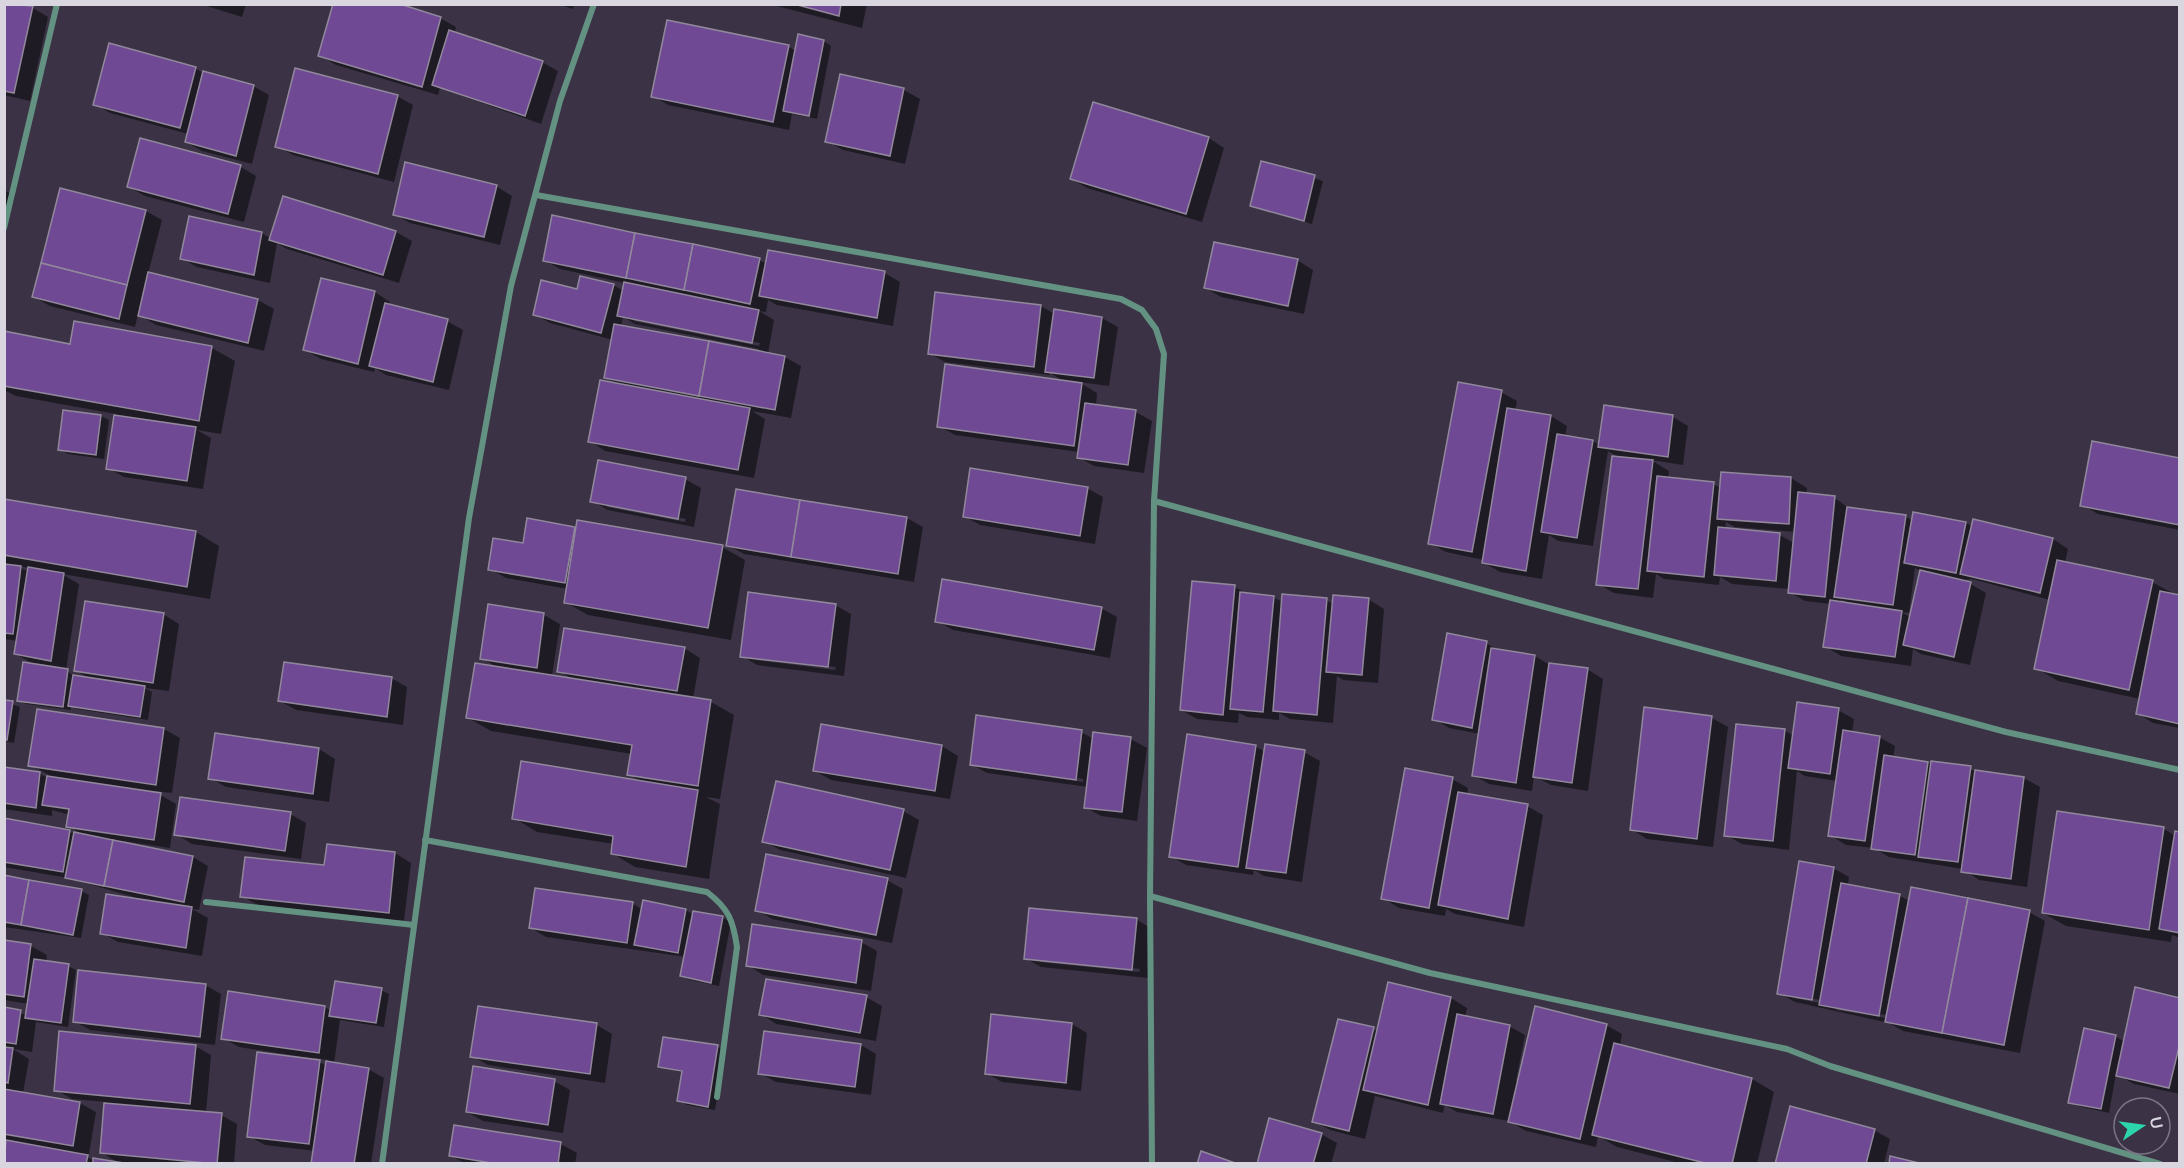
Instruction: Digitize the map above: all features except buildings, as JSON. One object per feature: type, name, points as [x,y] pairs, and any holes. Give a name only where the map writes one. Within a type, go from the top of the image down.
[{"type":"street","points":[[4,228],[57,4]]},
{"type":"street","points":[[382,1164],[468,518],[511,286],[560,101],[594,4]]},
{"type":"street","points":[[536,195],[1121,299],[1142,310],[1156,329],[1164,354],[1154,501],[1150,896],[1152,1164]]},
{"type":"street","points":[[1154,501],[2006,732],[2180,770]]},
{"type":"street","points":[[425,840],[707,892],[723,904],[734,925],[737,946],[717,1097]]},
{"type":"street","points":[[1150,896],[1430,973],[1786,1049],[1830,1066],[2160,1164]]},
{"type":"street","points":[[206,902],[414,925]]}]
